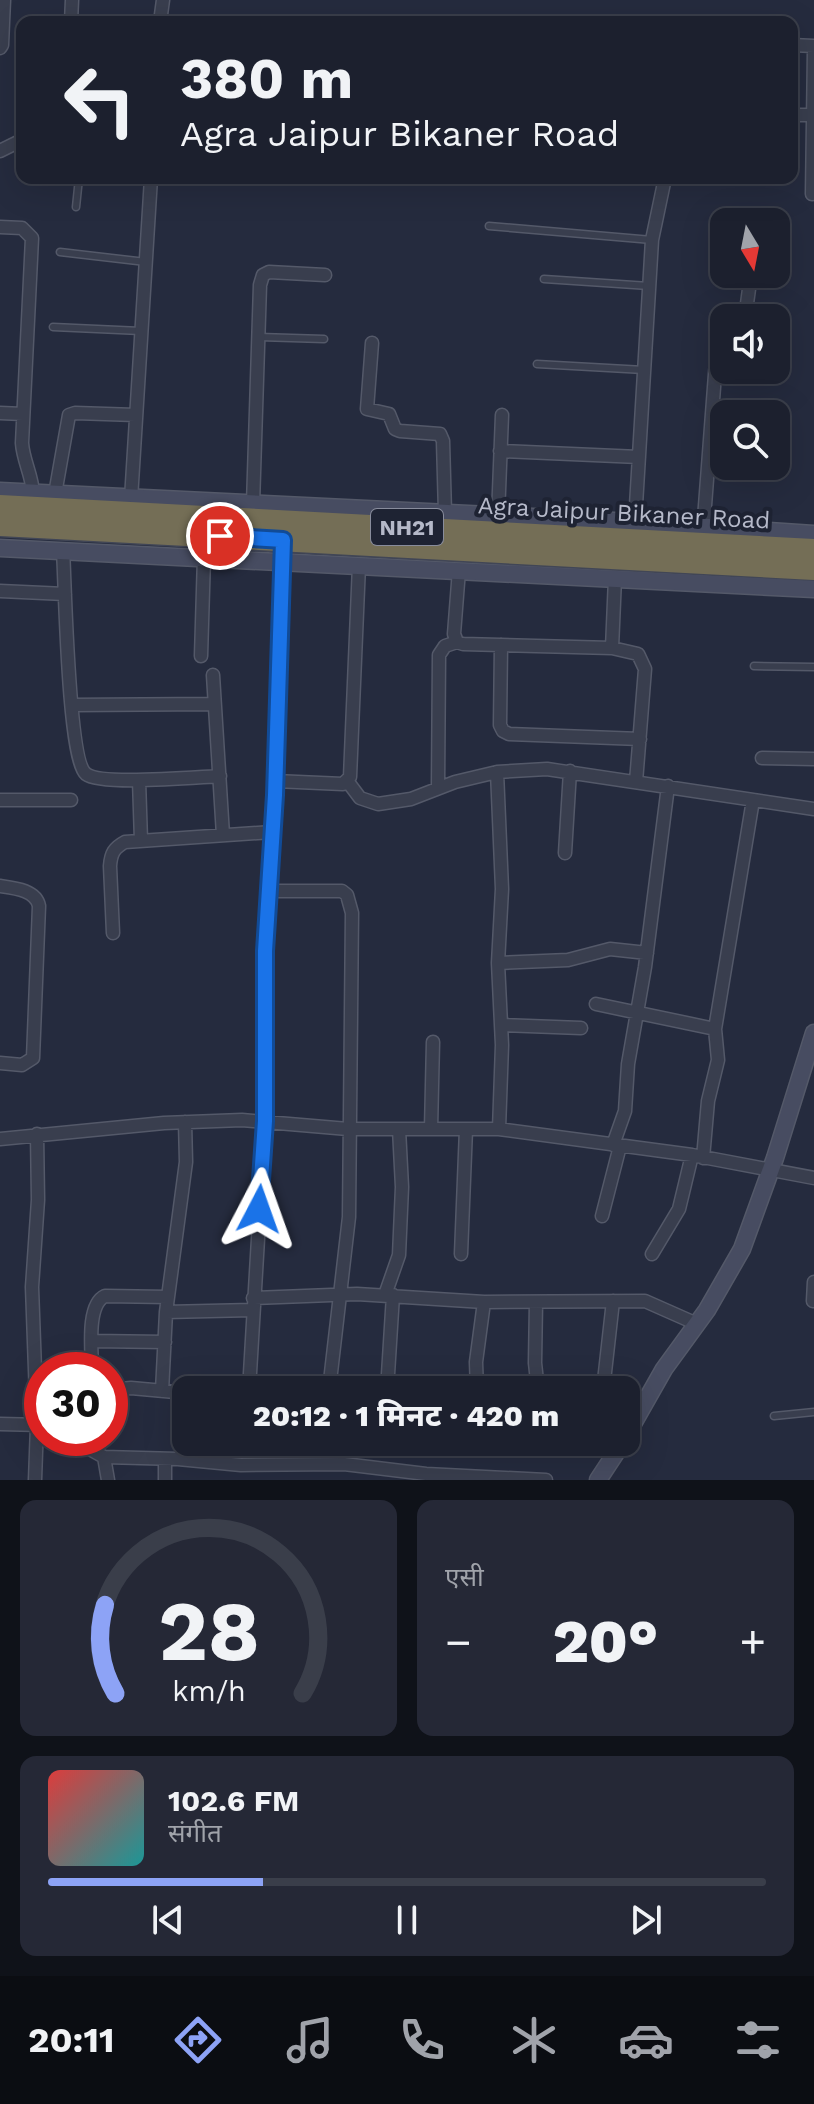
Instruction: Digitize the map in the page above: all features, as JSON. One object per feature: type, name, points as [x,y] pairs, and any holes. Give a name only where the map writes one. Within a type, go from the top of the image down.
[{"type":"highway","name":"Agra Jaipur Bikaner Road","points":[[0,506],[703,535],[814,550]]},
{"type":"highway","name":"Agra Jaipur Bikaner Road","points":[[0,525],[283,550],[814,569]]},
{"type":"street","points":[[0,48],[4,0]]},
{"type":"street","points":[[812,194],[814,48]]},
{"type":"street","points":[[131,499],[151,184]]},
{"type":"street","points":[[635,522],[652,240],[664,184]]},
{"type":"street","points":[[0,227],[22,228],[32,238],[22,451],[31,473],[33,493]]},
{"type":"street","points":[[253,504],[260,285],[263,275],[269,272],[325,275]]},
{"type":"street","points":[[747,304],[749,289]]},
{"type":"street","points":[[372,343],[367,409],[389,414],[395,429],[440,434],[443,441],[445,513]]},
{"type":"street","points":[[703,535],[714,384]]},
{"type":"street","points":[[0,413],[23,414]]},
{"type":"street","points":[[55,494],[69,415],[136,415]]},
{"type":"street","points":[[498,516],[502,415]]},
{"type":"street","points":[[500,451],[639,457]]},
{"type":"street","points":[[0,491],[635,522],[703,535],[814,534]]},
{"type":"street","points":[[0,548],[204,557],[283,550],[359,565],[814,589]]},
{"type":"street","points":[[63,550],[72,705],[78,754],[84,771],[88,776],[98,778],[139,780],[220,776]]},
{"type":"street","points":[[249,1376],[265,1121],[265,951],[283,550]]},
{"type":"street","points":[[201,656],[204,557]]},
{"type":"street","points":[[348,782],[359,565]]},
{"type":"street","points":[[457,642],[454,634],[459,570]]},
{"type":"street","points":[[612,648],[615,578]]},
{"type":"street","points":[[0,591],[65,594]]},
{"type":"street","points":[[438,788],[439,655],[445,646],[457,642],[612,648],[638,654],[645,669],[636,782]]},
{"type":"street","points":[[501,645],[500,725],[503,731],[509,734],[640,739]]},
{"type":"street","points":[[213,675],[223,835]]},
{"type":"street","points":[[72,705],[214,704]]},
{"type":"street","points":[[762,758],[814,759]]},
{"type":"street","points":[[348,782],[360,798],[378,804],[411,799],[438,788],[497,772],[528,768],[570,771],[814,809]]},
{"type":"street","points":[[565,853],[570,771]]},
{"type":"street","points":[[497,772],[502,889],[498,963],[501,1025],[499,1129]]},
{"type":"street","points":[[139,780],[141,841]]},
{"type":"street","points":[[275,781],[348,782]]},
{"type":"street","points":[[602,1216],[625,1111],[628,1064],[647,953],[668,786]]},
{"type":"street","points":[[0,800],[71,800]]},
{"type":"street","points":[[652,1254],[679,1209],[698,1156],[718,1060],[715,1029],[753,800]]},
{"type":"street","points":[[113,933],[111,856],[117,846],[125,842],[272,832]]},
{"type":"street","points":[[0,886],[33,894],[39,906],[33,1058],[22,1065],[0,1063]]},
{"type":"street","points":[[268,891],[342,891],[350,902],[353,1014],[348,1129],[349,1217],[331,1376]]},
{"type":"street","points":[[498,963],[568,960],[610,949],[647,953]]},
{"type":"street","points":[[596,1004],[715,1029]]},
{"type":"street","points":[[501,1025],[581,1028]]},
{"type":"street","points":[[640,1411],[742,1249],[814,1033]]},
{"type":"street","points":[[431,1129],[433,1042]]},
{"type":"street","points":[[0,1139],[185,1122],[265,1121],[348,1129],[499,1129],[698,1156],[814,1178]]},
{"type":"street","points":[[162,1391],[166,1312],[186,1162],[185,1122]]},
{"type":"street","points":[[387,1376],[389,1295],[399,1255],[402,1187],[399,1129]]},
{"type":"street","points":[[461,1254],[466,1129]]},
{"type":"street","points":[[36,1352],[32,1287],[38,1200],[37,1134]]},
{"type":"street","points":[[813,1301],[814,1282]]},
{"type":"street","points":[[166,1312],[340,1295],[389,1295],[484,1302],[645,1301],[697,1324]]},
{"type":"street","points":[[92,1352],[94,1307],[99,1299],[105,1296],[168,1297]]},
{"type":"street","points":[[605,1376],[613,1301]]},
{"type":"street","points":[[476,1376],[484,1302]]},
{"type":"street","points":[[536,1302],[536,1376]]},
{"type":"street","points":[[92,1341],[165,1342]]},
{"type":"street","points":[[128,1388],[172,1392]]},
{"type":"street","points":[[0,1424],[24,1425]]},
{"type":"street","points":[[35,1480],[37,1456]]},
{"type":"street","points":[[598,1480],[613,1456]]},
{"type":"street","points":[[108,1480],[104,1457],[225,1464],[355,1466],[426,1477],[546,1480]]},
{"type":"street","points":[[165,1459],[165,1480]]},
{"type":"street","points":[[225,1464],[225,1480]]},
{"type":"street","points":[[289,1480],[290,1465]]},
{"type":"street","points":[[354,1480],[355,1466]]},
{"type":"lane","points":[[76,207],[78,184]]},
{"type":"lane","points":[[489,226],[652,240]]},
{"type":"lane","points":[[60,252],[146,262]]},
{"type":"lane","points":[[544,279],[649,286]]},
{"type":"lane","points":[[53,327],[141,331]]},
{"type":"lane","points":[[258,337],[324,339]]},
{"type":"lane","points":[[537,364],[644,370]]},
{"type":"lane","points":[[754,666],[814,667]]},
{"type":"lane","points":[[774,1416],[814,1412]]},
{"type":"route","points":[[220,536],[283,540],[275,795],[265,951],[265,1121],[259,1209]]}]
